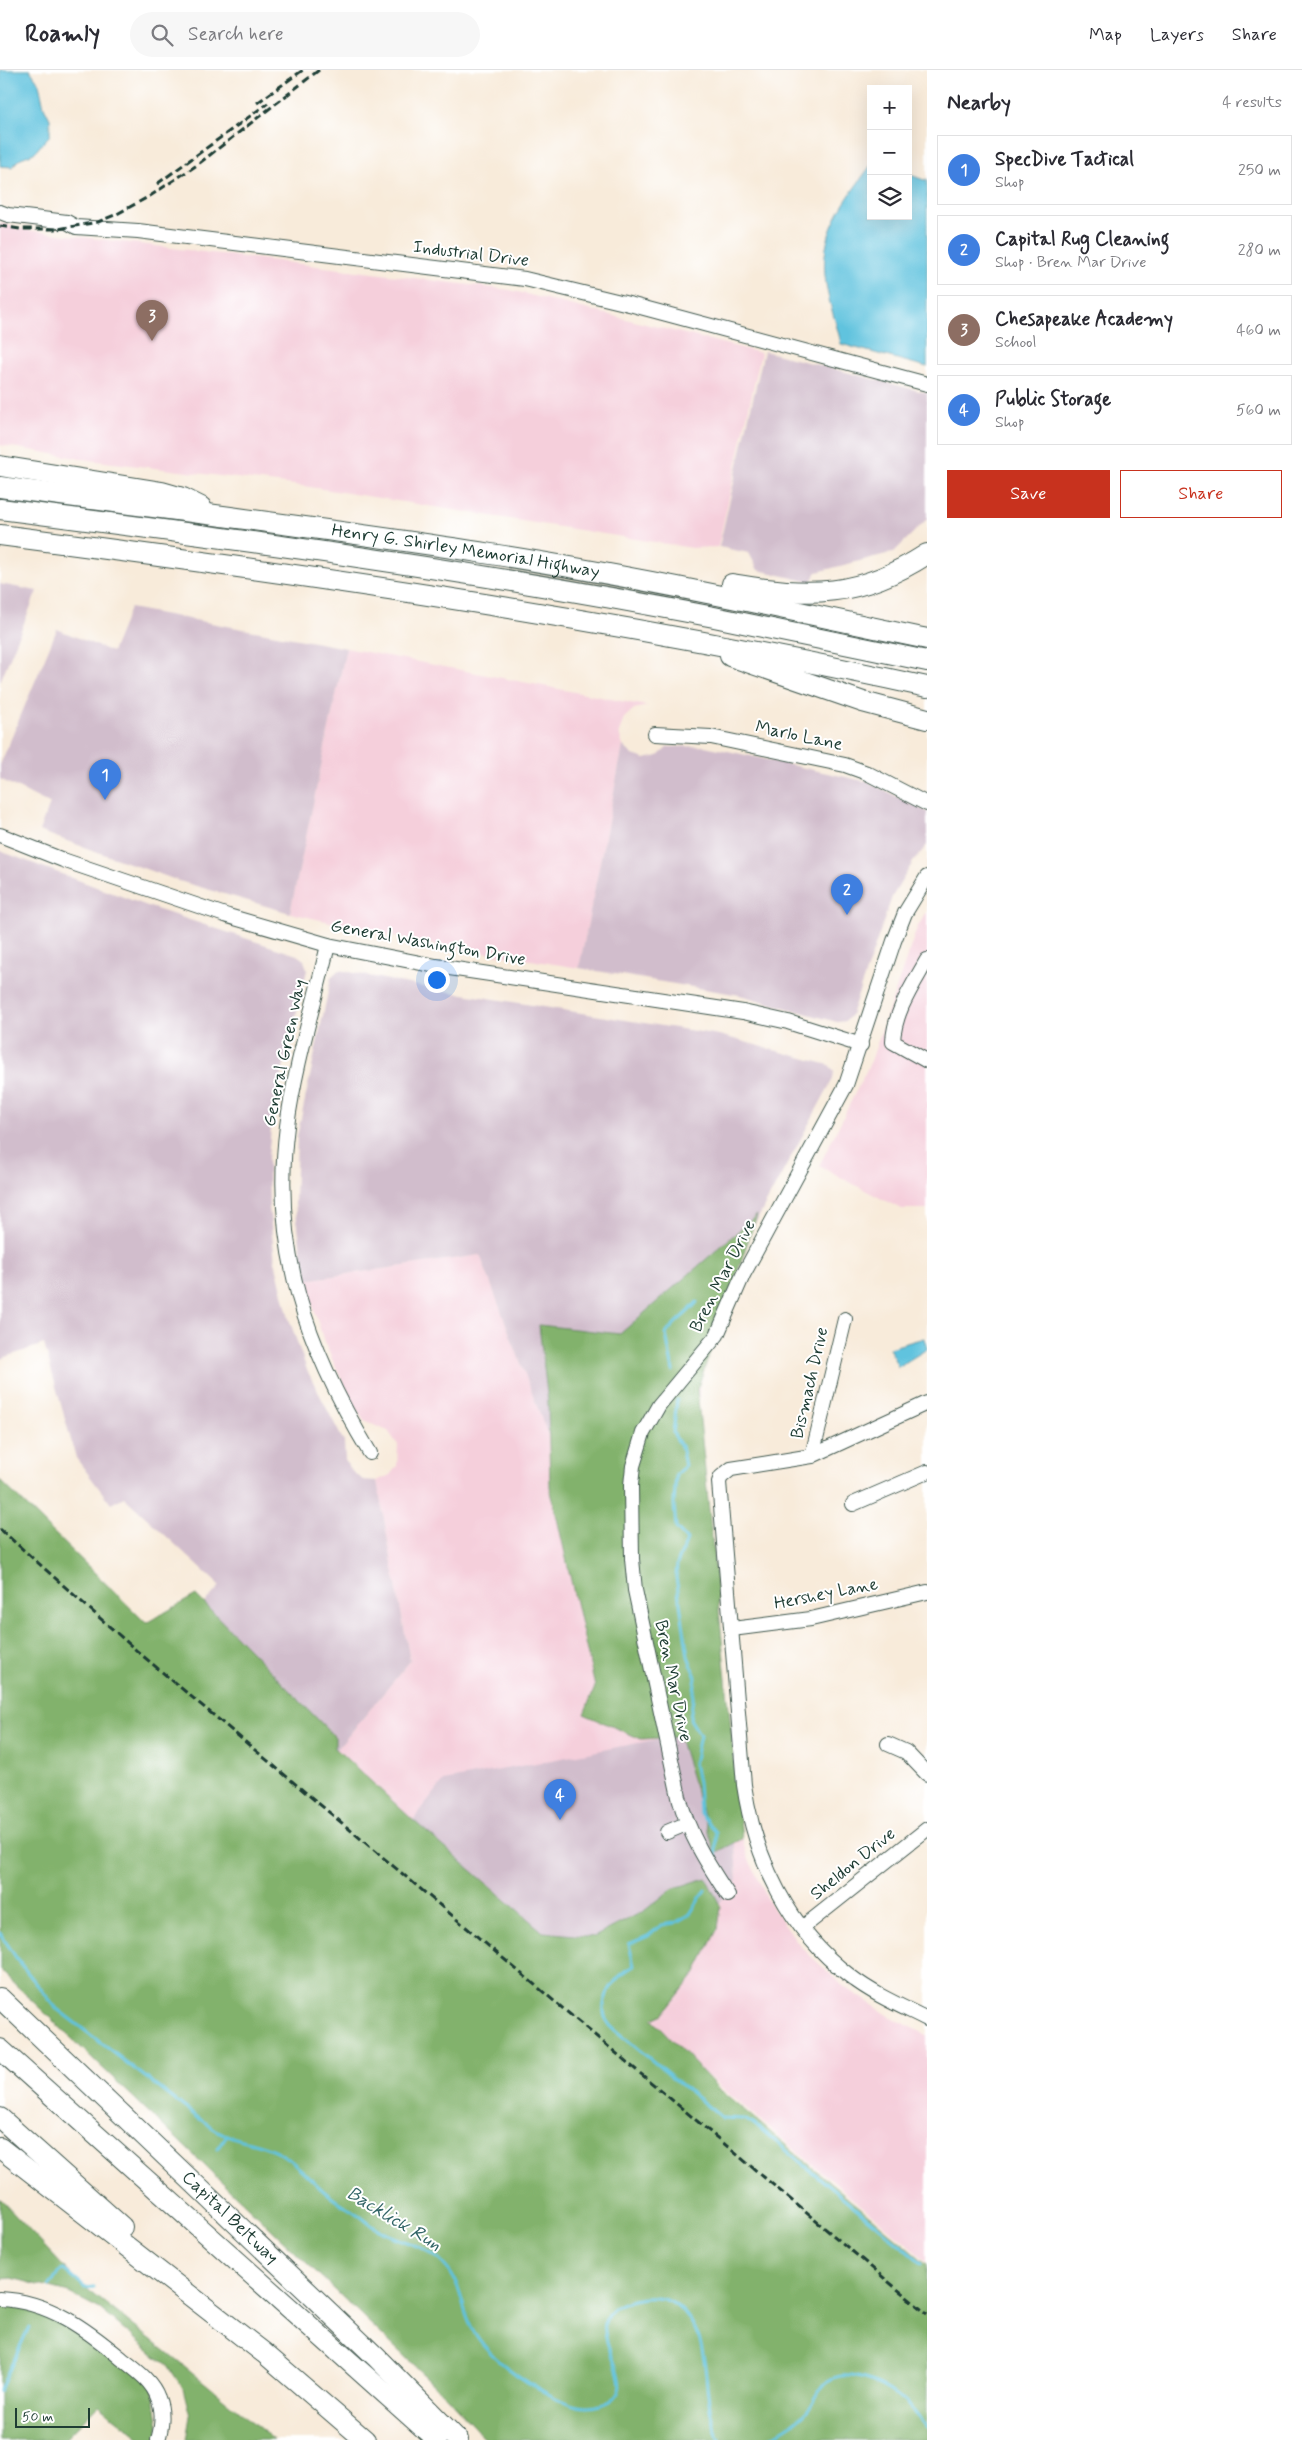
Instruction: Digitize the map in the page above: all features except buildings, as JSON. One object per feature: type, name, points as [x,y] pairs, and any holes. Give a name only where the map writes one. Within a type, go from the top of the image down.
[{"type":"highway","points":[[0,466],[162,492],[183,498],[216,514]]},
{"type":"highway","name":"Henry G. Shirley Memorial Highway","points":[[0,487],[216,514],[492,554],[750,601],[927,639]]},
{"type":"highway","points":[[0,509],[208,535],[427,567],[713,617],[927,662]]},
{"type":"highway","points":[[0,535],[342,581],[554,614],[927,687]]},
{"type":"highway","points":[[648,582],[671,572],[764,589],[833,591],[877,582],[927,554]]},
{"type":"highway","points":[[684,638],[754,665],[863,702],[927,719]]},
{"type":"highway","name":"Capital Beltway","points":[[0,1998],[376,2357],[458,2440]]},
{"type":"highway","points":[[0,2049],[178,2210],[303,2318],[437,2440]]},
{"type":"highway","points":[[0,2066],[57,2116],[303,2318]]},
{"type":"highway","points":[[0,2118],[264,2353],[365,2440]]},
{"type":"highway","points":[[0,2148],[264,2353]]},
{"type":"street","name":"Industrial Drive","points":[[0,212],[67,222],[76,227],[168,235],[525,279],[634,305],[927,384]]},
{"type":"street","name":"Marlo Lane","points":[[654,734],[711,736],[845,764],[867,773],[927,804]]},
{"type":"street","name":"General Washington Drive","points":[[0,835],[63,860],[228,916],[328,945],[443,968],[743,1012],[788,1022],[861,1045]]},
{"type":"street","name":"Bren Mar Drive","points":[[728,1895],[705,1860],[686,1824],[635,1590],[632,1560],[631,1485],[633,1466],[643,1434],[659,1405],[717,1335],[742,1275],[846,1085],[861,1045],[894,941],[905,913],[927,876]]},
{"type":"street","name":"General Green Way","points":[[328,945],[294,1084],[287,1126],[284,1176],[286,1226],[296,1285],[313,1343],[333,1389],[370,1453]]},
{"type":"street","points":[[927,960],[901,1008],[894,1030],[893,1042],[927,1061]]},
{"type":"street","name":"Bismach Drive","points":[[812,1456],[845,1319]]},
{"type":"street","name":"Bismach Drive","points":[[732,1629],[723,1596],[719,1482],[721,1477],[731,1469],[812,1456],[927,1403]]},
{"type":"street","points":[[853,1504],[927,1472]]},
{"type":"street","name":"Hershey Lane","points":[[732,1629],[810,1619],[927,1592]]},
{"type":"street","points":[[732,1629],[744,1784],[751,1821],[761,1855],[778,1893],[802,1928],[850,1976],[927,2019]]},
{"type":"street","points":[[888,1744],[910,1755],[927,1774]]},
{"type":"street","points":[[667,1832],[686,1824]]},
{"type":"street","name":"Sheldon Drive","points":[[802,1928],[927,1830]]},
{"type":"street","points":[[0,2299],[29,2302],[72,2320],[142,2375],[153,2388],[161,2410],[162,2421],[158,2440]]},
{"type":"shaded area","points":[[0,222],[19,229],[510,290],[761,353],[718,547],[692,548],[310,487],[89,460],[0,445]]},
{"type":"shaded area","points":[[764,351],[927,393],[927,519],[894,552],[817,572],[810,582],[758,570],[749,553],[719,547]]},
{"type":"shaded area","points":[[0,584],[37,591],[0,682]]},
{"type":"shaded area","points":[[130,608],[346,648],[290,913],[179,881],[39,831],[50,804],[0,779],[0,765],[57,629],[112,652]]},
{"type":"shaded area","points":[[346,648],[647,706],[634,709],[624,718],[619,733],[623,746],[579,968],[414,941],[290,913]]},
{"type":"shaded area","points":[[623,746],[633,755],[645,759],[658,756],[668,747],[705,746],[868,782],[927,812],[927,845],[913,862],[892,897],[851,1015],[846,1021],[837,1022],[740,995],[579,968]]},
{"type":"shaded area","points":[[0,851],[150,907],[297,955],[304,960],[307,970],[273,1109],[268,1158],[269,1207],[275,1261],[289,1319],[307,1370],[344,1442],[345,1460],[350,1470],[363,1480],[377,1481],[410,1661],[330,1758],[180,1631],[220,1586],[124,1497],[111,1504],[76,1458],[44,1344],[0,1359]]},
{"type":"shaded area","points":[[927,911],[927,1209],[901,1209],[819,1166],[871,1061],[917,928]]},
{"type":"shaded area","points":[[339,970],[444,991],[719,1035],[829,1065],[834,1071],[833,1079],[757,1220],[560,1467],[480,1255],[305,1280],[295,1204],[297,1137],[331,978]]},
{"type":"shaded area","points":[[757,1220],[731,1268],[699,1386],[699,1432],[725,1726],[409,1825],[330,1758],[410,1661],[377,1481],[390,1475],[397,1466],[398,1445],[388,1431],[364,1421],[353,1404],[324,1342],[305,1280],[480,1255],[560,1466]]},
{"type":"shaded area","points":[[725,1726],[733,1807],[737,1881],[633,2013],[409,1825],[444,1781]]},
{"type":"shaded area","points":[[733,1807],[747,1855],[770,1904],[802,1948],[842,1985],[891,2017],[927,2035],[927,2261],[633,2013],[737,1881]]},
{"type":"green space","points":[[757,1215],[697,1390],[742,1839],[715,1853],[679,1737],[641,1739],[584,1714],[595,1687],[550,1487],[548,1402],[539,1325],[620,1334]]},
{"type":"green space","points":[[0,1480],[146,1623],[196,1595],[335,1737],[335,1748],[414,1821],[543,1932],[594,1937],[644,1911],[672,1889],[706,1878],[721,1907],[718,1928],[695,1974],[663,2014],[652,2019],[717,2087],[927,2264],[927,2440],[487,2440],[447,2397],[0,1970]]},
{"type":"green space","points":[[0,2199],[77,2281],[274,2440],[186,2440],[190,2416],[183,2388],[168,2366],[100,2309],[69,2293],[12,2278],[0,2279]]},
{"type":"green space","points":[[0,2302],[54,2312],[152,2383],[161,2440],[143,2440],[98,2405],[64,2440],[0,2440]]},
{"type":"water","points":[[0,70],[30,70],[39,83],[44,107],[50,119],[50,135],[34,153],[21,158],[12,167],[0,166]]},
{"type":"water","points":[[867,171],[867,220],[912,220],[912,176],[924,180],[927,179],[927,367],[841,344],[829,299],[824,266],[829,234],[842,206]]},
{"type":"water","points":[[924,1338],[927,1349],[898,1367],[889,1348]]},
{"type":"waterway","points":[[673,1371],[666,1334],[697,1302]]},
{"type":"waterway","points":[[677,1400],[673,1433],[681,1446],[685,1466],[676,1474],[674,1504],[676,1528],[687,1540],[677,1564],[676,1577],[688,1656],[696,1677],[690,1719],[700,1735],[694,1764],[698,1782],[700,1813],[716,1832],[716,1860]]},
{"type":"waterway","points":[[705,1890],[690,1914],[675,1923],[662,1925],[648,1936],[629,1944],[634,1966],[615,1982],[606,1997],[604,2013],[607,2021],[615,2030],[722,2118],[743,2119],[756,2125],[922,2263]]},
{"type":"waterway","name":"Backlick Run","points":[[0,1933],[19,1962],[57,2009],[201,2120],[229,2136],[264,2146],[285,2156],[330,2196],[374,2227],[415,2245],[438,2259],[455,2281],[469,2322],[484,2346],[506,2367],[544,2392],[567,2403],[583,2407],[601,2405],[616,2396],[620,2384],[606,2337],[605,2322],[613,2309],[633,2300],[660,2298],[670,2301],[688,2317],[697,2333],[705,2368],[709,2406],[720,2440]]},
{"type":"waterway","points":[[217,2149],[227,2135]]},
{"type":"waterway","points":[[49,2287],[59,2271],[64,2270],[85,2288],[94,2287]]},
{"type":"waterway","points":[[0,2390],[29,2327]]},
{"type":"waterway","name":"Backlick Run","points":[[765,2440],[801,2416],[811,2406],[820,2390],[828,2381],[844,2376],[872,2381],[899,2396],[927,2427]]},
{"type":"railway","points":[[257,103],[303,70]]},
{"type":"railway","points":[[0,226],[20,229],[58,229],[98,222],[117,214],[150,196],[197,165],[319,70]]},
{"type":"railway","points":[[157,184],[268,103]]},
{"type":"railway","points":[[0,1529],[137,1651],[927,2314]]},
{"type":"place","name":"Chesapeake Academy","points":[[152,341]]},
{"type":"place","name":"SpecDive Tactical","points":[[105,800]]},
{"type":"place","name":"Capital Rug Cleaning","points":[[847,915]]},
{"type":"place","name":"Public Storage","points":[[560,1820]]}]
